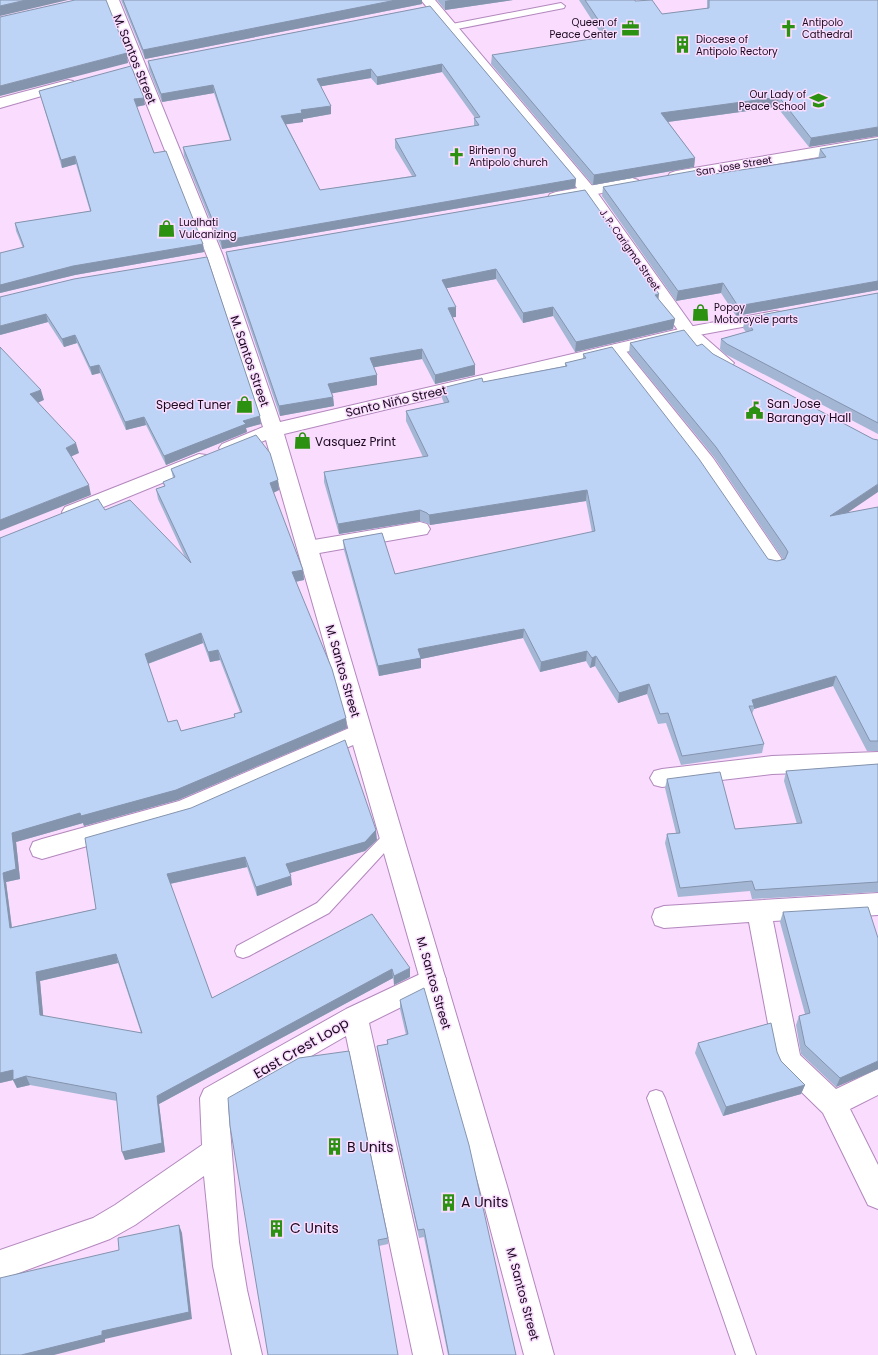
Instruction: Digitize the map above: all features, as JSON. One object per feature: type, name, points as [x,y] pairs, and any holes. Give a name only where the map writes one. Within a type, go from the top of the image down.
[{"type":"street","name":"M. Santos Street","points":[[112,0],[137,66],[215,256],[273,430],[539,1355]]},
{"type":"street","name":"J. P. Carigma Street","points":[[427,6],[452,28],[588,191],[688,332],[718,359],[738,370]]},
{"type":"street","points":[[0,103],[84,80]]},
{"type":"street","name":"San Jose Street","points":[[541,199],[878,142]]},
{"type":"street","name":"Santo Niño Street","points":[[52,520],[273,430],[688,332],[794,312]]},
{"type":"street","points":[[616,350],[706,464],[774,563]]},
{"type":"street","points":[[308,548],[420,529]]},
{"type":"street","points":[[42,849],[184,809],[361,732]]},
{"type":"street","points":[[662,778],[772,765],[878,760]]},
{"type":"street","points":[[664,917],[878,904]]},
{"type":"street","points":[[759,911],[788,1061],[833,1104],[878,1195]]},
{"type":"street","points":[[355,1017],[432,979]]},
{"type":"street","name":"East Crest Loop","points":[[247,1355],[232,1290],[225,1240],[216,1152],[214,1098],[355,1017],[428,1355]]},
{"type":"street","points":[[833,1104],[878,1081]]},
{"type":"street","points":[[0,1265],[100,1229],[125,1215],[216,1152]]},
{"type":"lane","points":[[452,28],[561,6]]},
{"type":"lane","points":[[243,951],[323,908],[391,836]]},
{"type":"lane","points":[[656,1098],[746,1355]]},
{"type":"building","points":[[0,0],[26,0],[0,6]]},
{"type":"building","points":[[75,0],[106,0],[127,53],[0,86],[0,17]]},
{"type":"building","points":[[123,0],[396,0],[143,50]]},
{"type":"building","points":[[585,0],[652,0],[662,14],[709,8],[709,0],[878,0],[878,127],[811,138],[779,97],[661,113],[695,158],[594,175],[492,55],[609,36]]},
{"type":"building","points":[[430,6],[576,179],[221,241],[183,147],[231,140],[213,85],[161,94],[148,61]],"holes":[[[442,64],[480,117],[474,118],[479,125],[395,139],[416,176],[320,190],[281,116],[302,113],[301,110],[331,106],[317,79],[371,69],[377,77]]]},
{"type":"building","points":[[131,66],[144,98],[134,99],[154,153],[166,151],[203,244],[73,266],[0,285],[0,253],[24,247],[15,223],[91,211],[75,156],[61,160],[39,91]]},
{"type":"building","points":[[878,139],[878,281],[738,306],[723,283],[678,291],[603,187],[704,169],[708,175],[826,157],[820,149]]},
{"type":"building","points":[[585,190],[659,294],[655,295],[675,319],[576,342],[553,307],[523,313],[496,269],[442,280],[456,307],[448,308],[475,365],[435,375],[422,349],[370,358],[377,375],[328,384],[333,397],[279,406],[226,252]]},
{"type":"building","points":[[207,257],[260,416],[243,421],[246,424],[164,456],[144,417],[125,422],[99,365],[90,367],[75,335],[62,339],[46,314],[0,326],[0,297],[74,279]]},
{"type":"building","points":[[878,293],[878,423],[727,344],[721,339],[753,330],[745,318]]},
{"type":"building","points":[[684,330],[697,346],[702,344],[713,354],[873,439],[878,440],[878,484],[830,516],[878,507],[878,741],[870,741],[836,676],[752,700],[754,706],[749,706],[764,744],[682,756],[668,713],[660,714],[649,684],[619,693],[596,656],[592,658],[587,651],[541,662],[524,629],[418,649],[421,658],[378,666],[343,540],[382,533],[395,574],[595,531],[587,490],[429,515],[420,510],[338,524],[324,472],[428,456],[406,411],[449,402],[442,388],[482,378],[483,382],[567,366],[565,363],[586,358],[583,354],[612,347],[699,459],[768,559],[777,561],[785,559],[788,552],[785,547],[716,447],[630,343]]},
{"type":"building","points":[[0,347],[41,390],[30,394],[76,443],[66,448],[89,485],[0,520]]},
{"type":"building","points":[[256,435],[270,453],[278,480],[270,483],[303,570],[292,572],[332,669],[346,718],[176,790],[81,816],[80,813],[12,833],[16,869],[3,873],[10,928],[96,909],[85,838],[191,808],[345,740],[376,830],[365,842],[286,864],[291,876],[256,887],[245,857],[167,874],[212,998],[372,914],[410,968],[394,976],[392,969],[157,1096],[162,1143],[122,1152],[116,1093],[26,1076],[13,1080],[13,1070],[0,1073],[0,538],[98,499],[105,510],[130,500],[191,563],[156,489],[165,486],[163,482],[175,477],[171,469]],"holes":[[[201,633],[208,652],[218,650],[242,712],[234,714],[235,717],[181,731],[177,720],[168,722],[145,654]],[[116,954],[142,1033],[40,1015],[36,972]]]},
{"type":"building","points":[[878,764],[878,882],[755,890],[752,881],[680,888],[667,834],[680,833],[667,779],[720,772],[735,829],[802,823],[786,771]]},
{"type":"building","points":[[868,907],[878,938],[878,1061],[840,1078],[805,1045],[799,1016],[810,1013],[783,912]]},
{"type":"building","name":"A Units","points":[[424,988],[469,1145],[516,1355],[449,1355],[424,1229],[418,1230],[377,1046],[388,1044],[387,1040],[408,1034],[400,1000]]},
{"type":"building","points":[[771,1023],[777,1052],[781,1061],[805,1085],[726,1107],[698,1043]]},
{"type":"building","points":[[349,1051],[388,1238],[378,1240],[398,1355],[268,1355],[230,1126],[228,1098],[299,1058]]},
{"type":"building","points":[[179,1225],[189,1312],[102,1331],[102,1335],[21,1355],[0,1355],[0,1278],[119,1250],[118,1238]]},
{"type":"place","name":"Queen of Peace Center","points":[[630,28]]},
{"type":"place","name":"Antipolo Cathedral","points":[[789,28]]},
{"type":"place","name":"Diocese of Antipolo Rectory","points":[[683,45]]},
{"type":"place","name":"Our Lady of Peace School","points":[[819,100]]},
{"type":"place","name":"Birhen ng Antipolo church","points":[[456,156]]},
{"type":"place","name":"Lualhati Vulcanizing","points":[[166,228]]},
{"type":"place","name":"Popoy Motorcycle parts","points":[[701,313]]},
{"type":"place","name":"Speed Tuner","points":[[244,404]]},
{"type":"place","name":"San Jose Barangay Hall","points":[[754,410]]},
{"type":"place","name":"Vasquez Print","points":[[302,441]]},
{"type":"place","name":"B Units","points":[[334,1147]]},
{"type":"place","name":"A Units","points":[[448,1202]]},
{"type":"place","name":"C Units","points":[[277,1228]]}]
